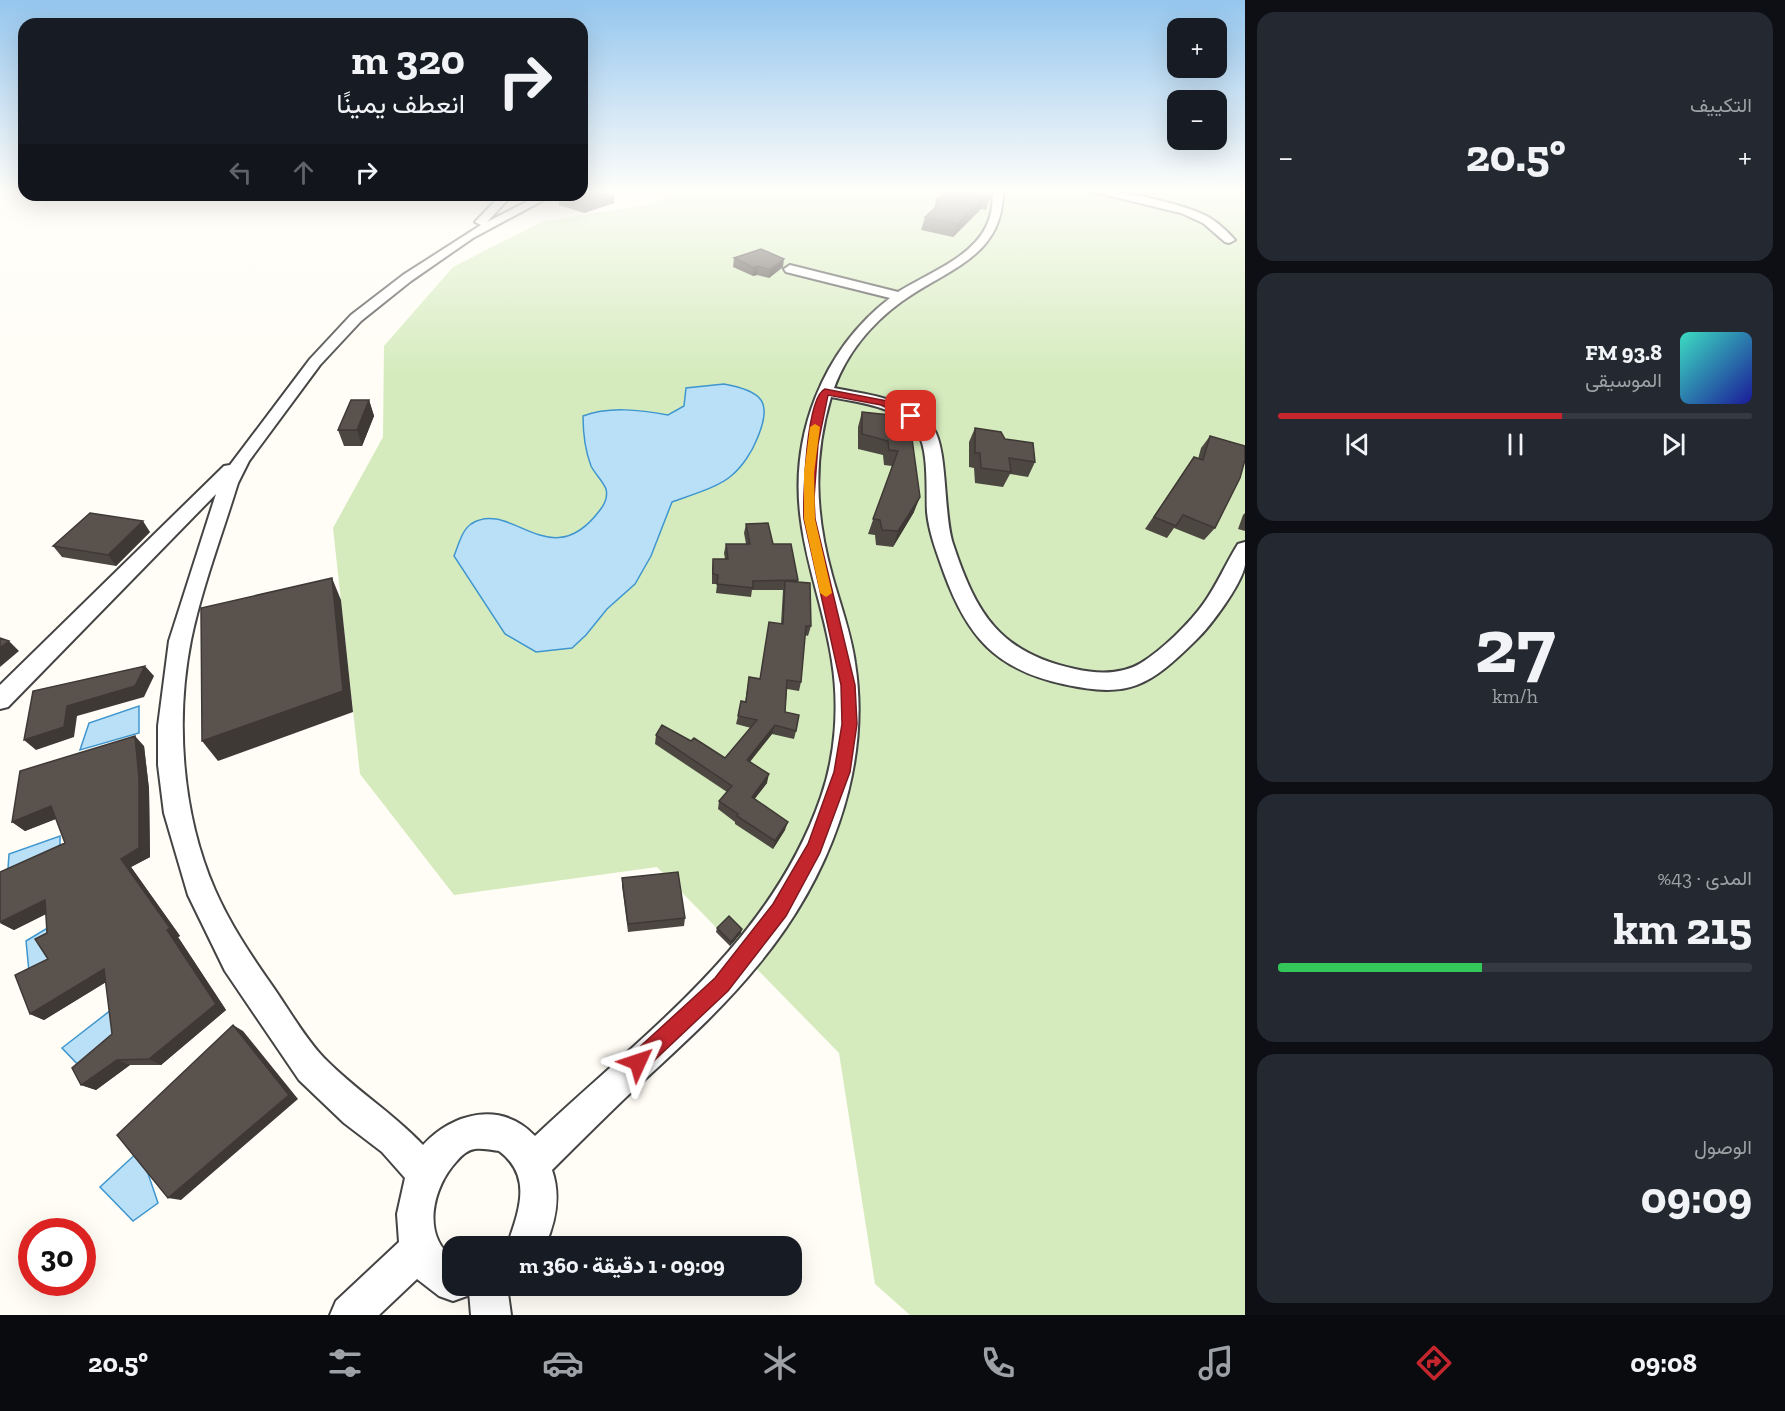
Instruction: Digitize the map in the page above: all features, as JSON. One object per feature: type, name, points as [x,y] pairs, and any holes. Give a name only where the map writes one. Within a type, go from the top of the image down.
[{"type":"street","points":[[0,700],[241,460],[315,362],[346,328],[391,289],[445,252]]},
{"type":"street","points":[[532,1164],[722,984],[789,897],[825,824],[842,772],[850,724],[848,685],[810,519],[811,454],[818,410],[838,364],[855,340],[900,297],[952,266],[968,252]]},
{"type":"street","points":[[790,268],[900,297]]},
{"type":"street","points":[[825,392],[883,403],[911,416],[926,430],[932,447],[937,515],[943,543],[967,606],[980,626],[998,645],[1019,659],[1048,672],[1094,682],[1129,679],[1149,669],[1198,625],[1212,608],[1245,549]]},
{"type":"street","points":[[241,460],[220,505],[180,641],[170,726],[171,765],[177,813],[202,895],[219,931],[281,1027],[311,1068],[356,1111],[394,1140],[426,1173]]},
{"type":"street","points":[[442,1275],[433,1269],[420,1249],[415,1226],[415,1207],[426,1173],[435,1158],[449,1143],[462,1136],[480,1130],[497,1132],[509,1137],[523,1149],[532,1164],[538,1182],[536,1223],[530,1236]]},
{"type":"street","points":[[350,1315],[420,1249]]},
{"type":"street","points":[[489,1296],[491,1315]]},
{"type":"green space","points":[[482,252],[1245,252],[1245,1315],[910,1315],[875,1284],[839,1053],[657,867],[454,895],[360,774],[333,528],[383,437],[384,346],[453,267]]},
{"type":"water","points":[[724,384],[748,390],[761,400],[764,407],[762,426],[757,439],[739,468],[719,484],[672,502],[651,556],[635,584],[607,609],[572,648],[536,652],[505,634],[454,556],[465,530],[471,524],[486,519],[501,520],[548,537],[565,537],[582,529],[601,508],[606,495],[605,486],[589,460],[583,416],[614,410],[636,410],[668,415],[684,406],[686,388]]},
{"type":"water","points":[[139,706],[139,733],[80,750],[89,723]]},
{"type":"water","points":[[60,836],[60,853],[7,883],[9,854]]},
{"type":"water","points":[[59,921],[62,966],[30,982],[26,941]]},
{"type":"water","points":[[120,1003],[123,1025],[86,1073],[62,1048]]},
{"type":"water","points":[[140,1150],[158,1203],[133,1221],[100,1187]]},
{"type":"building","points":[[751,252],[769,252],[784,259],[770,270],[758,266],[754,268],[734,258]]},
{"type":"building","points":[[351,400],[369,400],[357,430],[338,430]]},
{"type":"building","points":[[862,412],[909,417],[920,497],[898,531],[882,530],[880,520],[873,519],[898,451],[889,450],[888,441],[862,434]]},
{"type":"building","points":[[975,428],[1001,432],[1005,439],[1033,443],[1035,462],[1009,458],[1011,472],[981,468],[980,453],[975,453]]},
{"type":"building","points":[[1210,436],[1245,446],[1245,460],[1240,478],[1215,528],[1183,515],[1176,526],[1154,517],[1194,457],[1203,460]]},
{"type":"building","points":[[90,513],[143,521],[108,555],[53,546]]},
{"type":"building","points":[[768,523],[773,544],[791,544],[798,580],[753,581],[753,588],[717,584],[718,575],[713,574],[713,559],[728,559],[726,544],[750,544],[746,524]]},
{"type":"building","points":[[332,578],[343,691],[202,741],[201,608]]},
{"type":"building","points":[[785,581],[810,583],[811,626],[806,626],[801,682],[787,680],[785,712],[799,715],[796,731],[775,725],[747,760],[769,774],[752,797],[788,822],[775,841],[719,801],[732,786],[656,735],[662,725],[691,741],[694,738],[725,758],[757,720],[738,716],[741,701],[746,702],[749,677],[760,679],[769,622],[783,624]]},
{"type":"building","points":[[0,638],[9,641],[0,648]]},
{"type":"building","points":[[145,666],[135,686],[67,706],[64,727],[24,740],[33,691]]},
{"type":"building","points":[[135,736],[139,779],[139,848],[121,859],[170,928],[167,930],[216,1004],[149,1059],[117,1060],[81,1085],[72,1068],[112,1034],[104,969],[30,1014],[15,975],[48,959],[35,939],[47,933],[45,900],[0,922],[0,872],[65,843],[51,806],[12,822],[20,771]]},
{"type":"building","points":[[678,872],[685,918],[628,924],[622,878]]},
{"type":"building","points":[[729,916],[742,929],[731,942],[717,928]]},
{"type":"building","points":[[233,1025],[289,1095],[168,1198],[117,1135]]},
{"type":"slow traffic","points":[[815,427],[809,473],[810,519],[826,593]]},
{"type":"route","points":[[638,1062],[686,1020],[722,984],[789,897],[825,824],[842,772],[850,724],[848,685],[810,519],[809,498],[812,444],[818,410],[825,392],[883,403],[911,416]]}]
